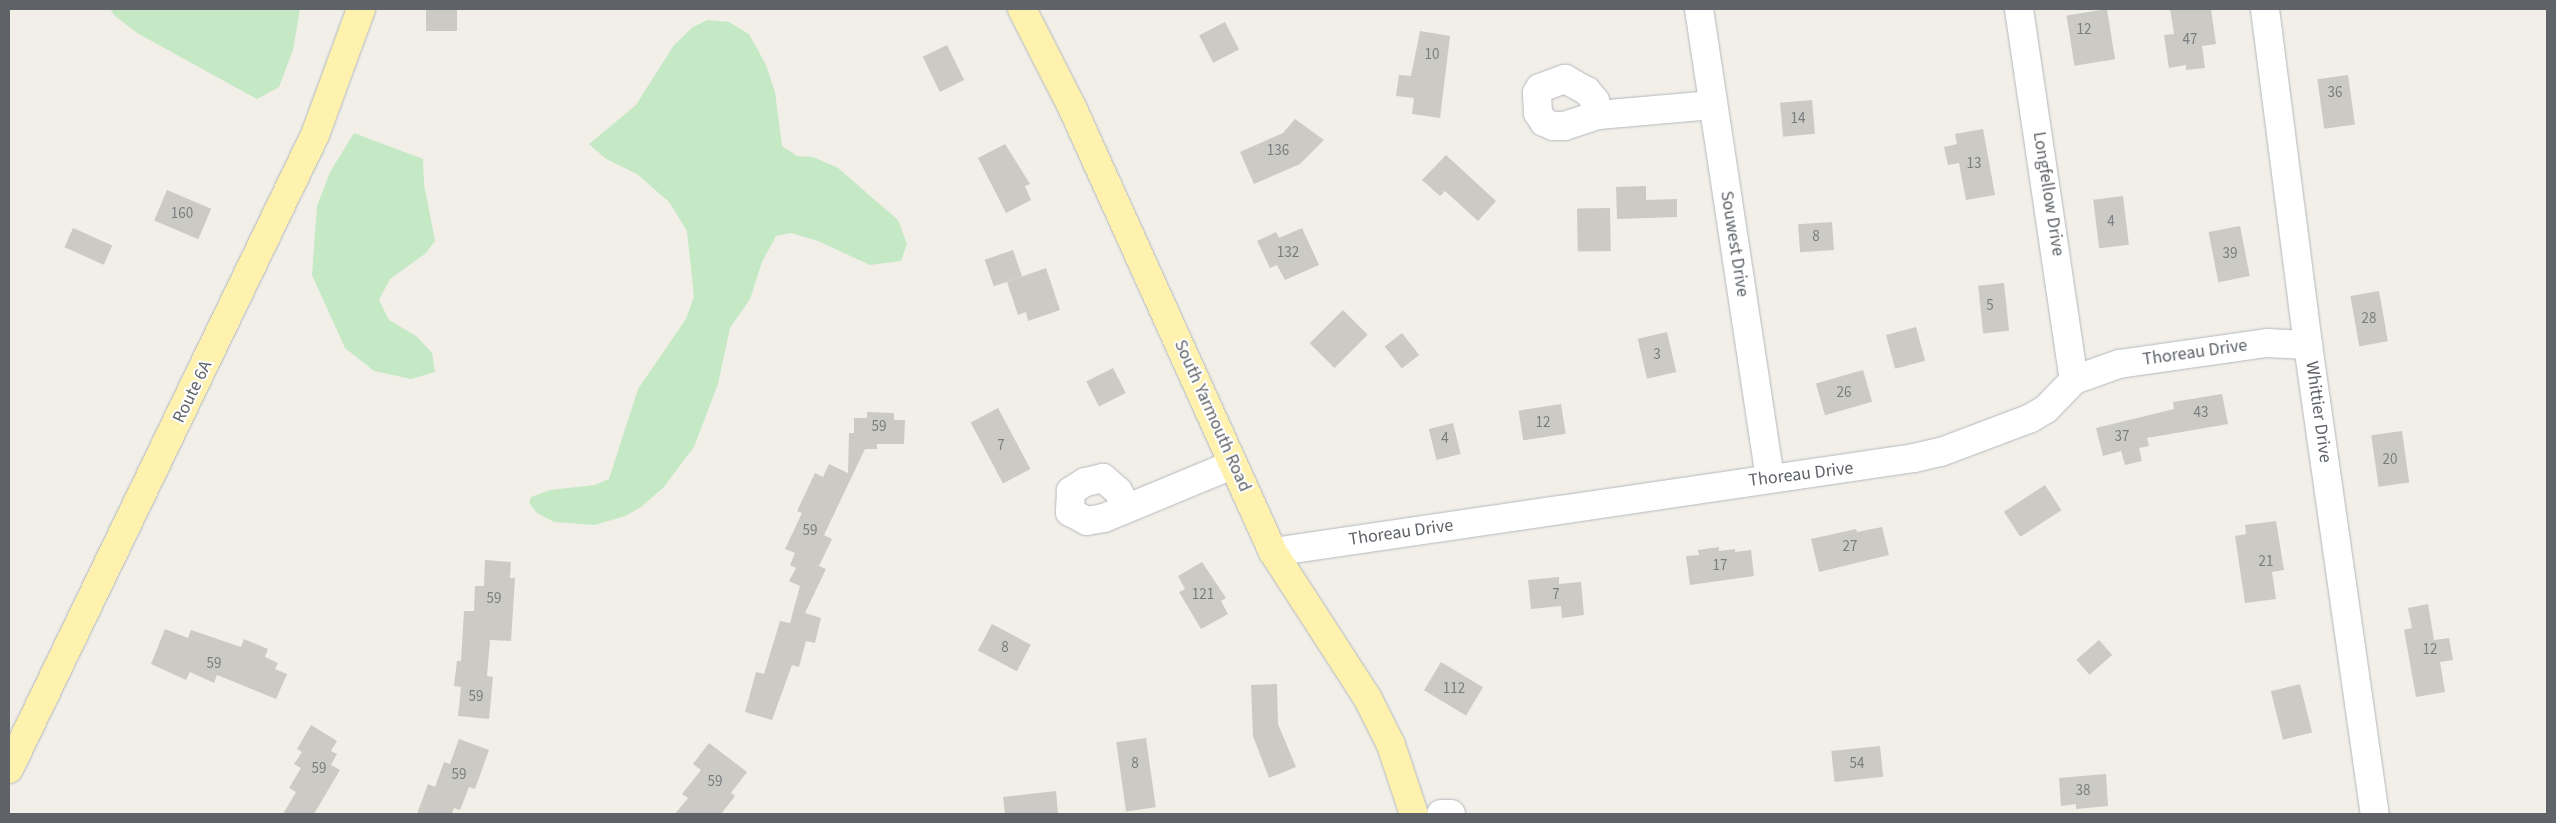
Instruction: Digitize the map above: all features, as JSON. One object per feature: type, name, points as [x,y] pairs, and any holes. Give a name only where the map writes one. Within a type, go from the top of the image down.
[{"type":"main road","name":"Route 6A","points":[[9,769],[312,143],[341,71],[361,9]]},
{"type":"main road","name":"South Yarmouth Road","points":[[1022,9],[1098,163],[1232,465],[1273,552],[1368,699],[1391,745],[1414,814]]},
{"type":"street","name":"Souwest Drive","points":[[1699,9],[1770,478]]},
{"type":"street","name":"Longfellow Drive","points":[[2019,9],[2074,380]]},
{"type":"street","name":"Whittier Drive","points":[[2265,9],[2308,345],[2375,814]]},
{"type":"street","points":[[1598,115],[1713,105]]},
{"type":"street","name":"Thoreau Drive","points":[[1273,552],[1770,478],[1860,468],[1941,452],[2031,418],[2046,409],[2074,380],[2119,364],[2267,343],[2308,345]]},
{"type":"street","points":[[1127,508],[1232,465]]},
{"type":"street","points":[[1441,814],[1451,814]]},
{"type":"green space","points":[[110,9],[300,9],[293,50],[279,87],[257,99],[137,33],[115,16]]},
{"type":"green space","points":[[707,20],[729,22],[749,34],[766,65],[775,92],[782,146],[797,156],[813,157],[838,168],[898,220],[907,244],[901,261],[870,265],[818,241],[791,233],[776,236],[762,262],[750,299],[730,328],[718,384],[694,447],[663,488],[641,507],[625,516],[595,525],[554,522],[537,513],[529,503],[531,497],[550,490],[595,485],[609,479],[638,389],[686,319],[694,297],[687,231],[669,202],[637,174],[606,159],[589,144],[636,105],[674,45],[693,27]]},
{"type":"green space","points":[[354,133],[423,159],[424,184],[435,241],[426,253],[390,279],[379,300],[389,320],[416,336],[432,353],[435,372],[411,379],[374,371],[345,348],[312,275],[317,206],[330,172]]},
{"type":"building","points":[[426,9],[457,9],[457,31],[426,31]]},
{"type":"building","points":[[2107,9],[2115,59],[2074,66],[2067,15]]},
{"type":"building","points":[[2170,9],[2211,9],[2216,44],[2202,46],[2205,68],[2186,70],[2186,65],[2169,68],[2164,35],[2174,34]]},
{"type":"building","points":[[1225,22],[1239,50],[1213,63],[1199,35]]},
{"type":"building","points":[[1420,31],[1450,36],[1440,118],[1412,114],[1414,98],[1396,96],[1399,75],[1411,76]]},
{"type":"building","points":[[947,45],[964,80],[940,92],[923,57]]},
{"type":"building","points":[[2348,75],[2355,125],[2324,129],[2317,79]]},
{"type":"building","points":[[1812,100],[1815,134],[1783,137],[1780,103]]},
{"type":"building","points":[[1295,119],[1324,140],[1300,164],[1254,184],[1240,152],[1283,133]]},
{"type":"building","points":[[1983,129],[1995,195],[1966,200],[1959,163],[1948,165],[1944,147],[1957,144],[1955,134]]},
{"type":"building","points":[[1005,144],[1030,184],[1025,186],[1031,200],[1006,213],[978,158]]},
{"type":"building","points":[[1446,155],[1496,201],[1478,221],[1445,191],[1440,196],[1422,180]]},
{"type":"building","points":[[1646,186],[1646,200],[1677,199],[1677,217],[1617,219],[1616,187]]},
{"type":"building","points":[[167,190],[211,209],[198,239],[154,220]]},
{"type":"building","points":[[2123,196],[2129,245],[2099,248],[2093,200]]},
{"type":"building","points":[[1610,208],[1611,251],[1578,252],[1577,209]]},
{"type":"building","points":[[1832,222],[1834,250],[1800,252],[1798,224]]},
{"type":"building","points":[[2240,226],[2250,276],[2218,282],[2209,232]]},
{"type":"building","points":[[73,228],[112,245],[104,265],[64,247]]},
{"type":"building","points":[[1302,228],[1319,265],[1285,280],[1277,265],[1270,268],[1257,241],[1276,232],[1279,238]]},
{"type":"building","points":[[1013,250],[1022,276],[994,286],[985,260]]},
{"type":"building","points":[[1046,268],[1060,310],[1028,321],[1026,312],[1018,315],[1007,282]]},
{"type":"building","points":[[2004,283],[2009,331],[1983,333],[1978,286]]},
{"type":"building","points":[[2379,291],[2388,341],[2359,346],[2350,296]]},
{"type":"building","points":[[1343,310],[1368,335],[1335,368],[1310,343]]},
{"type":"building","points":[[1916,327],[1925,361],[1895,369],[1886,335]]},
{"type":"building","points":[[1667,332],[1676,372],[1647,379],[1638,339]]},
{"type":"building","points":[[1402,333],[1419,355],[1402,369],[1385,347]]},
{"type":"building","points":[[1113,368],[1126,393],[1099,407],[1086,382]]},
{"type":"building","points":[[1863,370],[1872,402],[1825,415],[1816,384]]},
{"type":"building","points":[[2222,394],[2228,424],[2147,438],[2149,446],[2139,448],[2142,461],[2125,465],[2121,451],[2103,456],[2096,428],[2174,409],[2173,402]]},
{"type":"building","points":[[1561,404],[1566,434],[1523,440],[1519,411]]},
{"type":"building","points":[[998,408],[1030,469],[1003,483],[971,423]]},
{"type":"building","points":[[867,412],[894,413],[894,420],[905,420],[904,444],[877,444],[877,449],[865,449],[824,535],[832,539],[819,566],[826,569],[805,613],[821,618],[815,643],[806,641],[799,667],[792,665],[772,720],[745,712],[756,672],[764,674],[780,621],[790,623],[800,586],[789,581],[796,568],[790,565],[795,553],[785,549],[802,513],[797,511],[815,473],[823,477],[829,464],[848,473],[849,433],[854,433],[854,418],[867,418]]},
{"type":"building","points":[[1453,423],[1461,454],[1436,460],[1429,429]]},
{"type":"building","points":[[2402,431],[2409,482],[2379,487],[2371,435]]},
{"type":"building","points":[[2045,485],[2061,510],[2020,537],[2004,512]]},
{"type":"building","points":[[2276,521],[2284,570],[2272,572],[2276,599],[2245,603],[2235,536],[2246,534],[2245,525]]},
{"type":"building","points":[[1882,527],[1889,555],[1819,572],[1811,539],[1856,529],[1857,532]]},
{"type":"building","points":[[1719,547],[1719,551],[1751,550],[1754,576],[1690,585],[1686,556],[1699,555],[1698,550]]},
{"type":"building","points":[[485,560],[511,562],[510,578],[515,578],[511,641],[490,640],[487,676],[493,677],[489,719],[458,716],[461,687],[454,686],[457,661],[461,661],[464,611],[474,611],[475,586],[484,586]]},
{"type":"building","points":[[1202,562],[1226,598],[1221,601],[1228,614],[1201,629],[1179,592],[1185,589],[1178,576]]},
{"type":"building","points":[[1559,577],[1559,584],[1581,582],[1584,615],[1562,618],[1561,606],[1531,609],[1528,580]]},
{"type":"building","points":[[2428,604],[2434,640],[2449,638],[2453,660],[2440,662],[2445,692],[2416,697],[2404,630],[2412,628],[2408,608]]},
{"type":"building","points":[[992,624],[1031,645],[1017,671],[978,650]]},
{"type":"building","points":[[165,629],[188,638],[191,630],[241,647],[244,639],[268,649],[265,657],[278,663],[275,669],[287,674],[276,699],[217,675],[214,683],[190,672],[186,680],[151,664]]},
{"type":"building","points":[[2099,640],[2112,655],[2089,675],[2076,660]]},
{"type":"building","points":[[1441,662],[1483,687],[1466,716],[1424,690]]},
{"type":"building","points":[[1277,684],[1278,724],[1296,767],[1269,778],[1253,736],[1251,685]]},
{"type":"building","points":[[2300,684],[2312,733],[2283,740],[2271,691]]},
{"type":"building","points":[[311,725],[337,741],[331,751],[337,754],[331,765],[340,770],[314,814],[283,814],[296,792],[289,788],[301,768],[294,764],[302,752],[297,749]]},
{"type":"building","points":[[1146,738],[1156,807],[1126,811],[1116,742]]},
{"type":"building","points":[[459,739],[489,750],[475,789],[469,787],[460,810],[454,808],[452,814],[417,814],[428,784],[435,787],[444,762],[450,764]]},
{"type":"building","points":[[709,743],[747,772],[731,793],[735,796],[721,814],[675,814],[688,798],[682,794],[701,770],[693,764]]},
{"type":"building","points":[[1880,746],[1883,777],[1835,782],[1831,751]]},
{"type":"building","points":[[2106,774],[2108,806],[2076,809],[2076,804],[2061,806],[2059,778]]},
{"type":"building","points":[[1056,791],[1058,814],[1005,814],[1003,797]]}]
